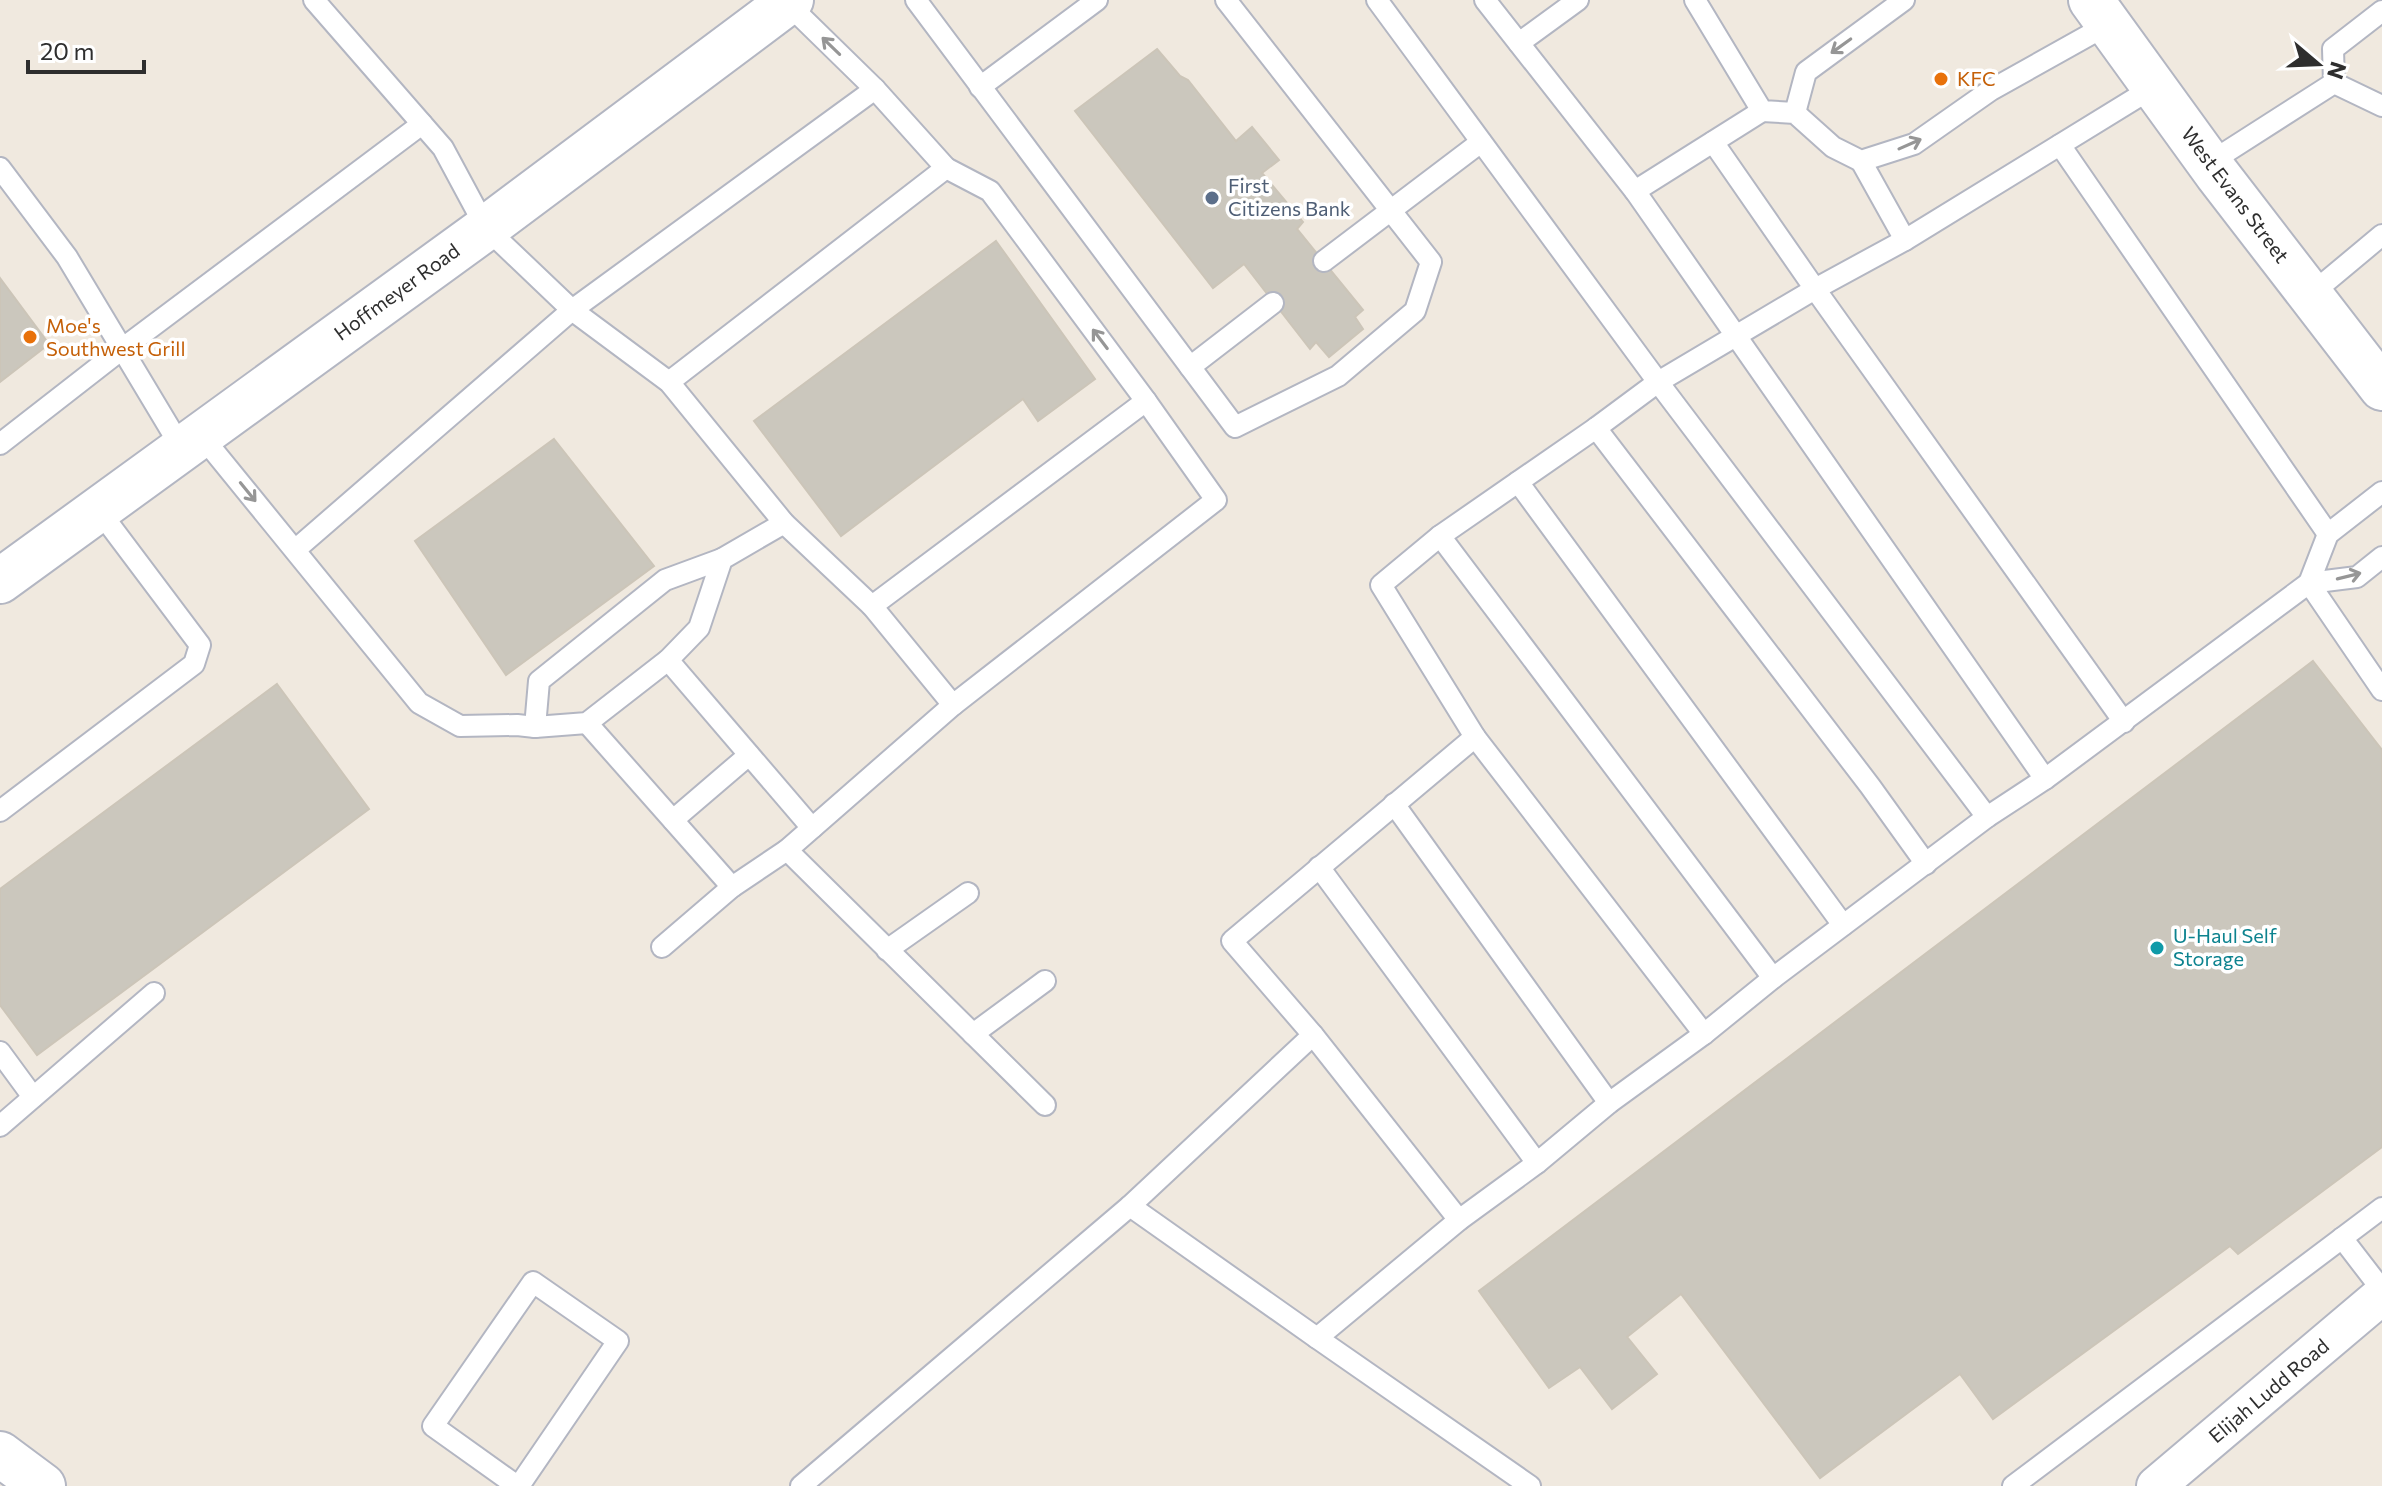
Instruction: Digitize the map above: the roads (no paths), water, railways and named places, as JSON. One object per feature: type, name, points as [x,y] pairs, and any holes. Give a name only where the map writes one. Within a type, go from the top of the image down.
[{"type":"main road","name":"Hoffmeyer Road","points":[[0,581],[486,228],[789,2]]},
{"type":"main road","name":"West Evans Street","points":[[2100,12],[2209,163],[2310,295],[2377,369]]},
{"type":"main road","points":[[0,1454],[43,1486]]},
{"type":"street","name":"Elijah Ludd Road","points":[[2156,1486],[2382,1292]]},
{"type":"lane","points":[[314,0],[443,148],[486,228],[572,310],[669,382],[784,523],[872,606],[953,705]]},
{"type":"lane","points":[[916,0],[1235,427],[1338,376],[1415,311],[1431,262],[1226,0]]},
{"type":"lane","points":[[980,87],[1097,0]]},
{"type":"lane","points":[[1377,0],[1658,382],[1987,817]]},
{"type":"lane","points":[[1485,0],[1635,191],[2045,779]]},
{"type":"lane","points":[[1519,43],[1578,0]]},
{"type":"lane","points":[[1695,0],[1762,111]]},
{"type":"lane","points":[[1795,113],[1806,72],[1904,0]]},
{"type":"lane","points":[[662,947],[732,887],[787,850],[953,705],[1216,500],[990,191],[946,168],[875,89],[789,2]]},
{"type":"lane","points":[[2334,83],[2333,49],[2382,11]]},
{"type":"lane","points":[[1861,161],[1914,144],[2100,12]]},
{"type":"lane","points":[[2334,83],[2382,106]]},
{"type":"lane","points":[[2209,163],[2334,83]]},
{"type":"lane","points":[[1704,1034],[1475,737],[1381,585],[1440,536],[1658,382],[1905,240],[2154,87]]},
{"type":"lane","points":[[295,550],[572,310],[875,89]]},
{"type":"lane","points":[[1635,191],[1762,111],[1795,113],[1833,147],[1861,161],[1905,240]]},
{"type":"lane","points":[[0,444],[422,124]]},
{"type":"lane","points":[[1324,261],[1481,142]]},
{"type":"lane","points":[[1713,142],[2124,722]]},
{"type":"lane","points":[[2060,145],[2328,534]]},
{"type":"lane","points":[[0,168],[67,257],[122,349],[191,440],[295,550],[419,703],[460,726],[535,727],[587,723],[668,660],[699,628],[722,559]]},
{"type":"lane","points":[[669,382],[946,168]]},
{"type":"lane","points":[[2310,295],[2382,235]]},
{"type":"lane","points":[[1190,367],[1273,303]]},
{"type":"lane","points":[[872,606],[1146,401]]},
{"type":"lane","points":[[1596,428],[1870,786],[1926,864]]},
{"type":"lane","points":[[1518,482],[1843,925]]},
{"type":"lane","points":[[2309,583],[2328,534],[2382,492]]},
{"type":"lane","points":[[0,811],[194,664],[200,645],[97,508]]},
{"type":"lane","points":[[535,727],[539,681],[665,580],[722,559],[784,523]]},
{"type":"lane","points":[[1440,536],[1773,978]]},
{"type":"lane","points":[[1317,1338],[1459,1220],[1537,1163],[1609,1103],[1987,817],[2124,722],[2309,583],[2357,577],[2382,557]]},
{"type":"lane","points":[[2309,583],[2382,690]]},
{"type":"lane","points":[[668,660],[812,828]]},
{"type":"lane","points":[[587,723],[732,887]]},
{"type":"lane","points":[[1459,1220],[1313,1035],[1232,941],[1475,737]]},
{"type":"lane","points":[[673,820],[749,755]]},
{"type":"lane","points":[[1394,804],[1609,1103]]},
{"type":"lane","points":[[787,850],[1045,1105]]},
{"type":"lane","points":[[1319,867],[1537,1163]]},
{"type":"lane","points":[[887,950],[968,893]]},
{"type":"lane","points":[[973,1034],[1045,981]]},
{"type":"lane","points":[[0,1126],[154,993]]},
{"type":"lane","points":[[801,1486],[1130,1206],[1313,1035]]},
{"type":"lane","points":[[0,1052],[33,1097]]},
{"type":"lane","points":[[1130,1206],[1530,1486]]},
{"type":"lane","points":[[2013,1486],[2382,1208]]},
{"type":"lane","points":[[2342,1238],[2382,1292]]},
{"type":"lane","points":[[533,1282],[618,1341],[518,1486],[433,1426],[533,1282]]},
{"type":"place","name":"KFC","points":[[1941,79]]},
{"type":"place","name":"First Citizens Bank","points":[[1212,198]]},
{"type":"place","name":"Moe's Southwest Grill","points":[[30,337]]},
{"type":"place","name":"U-Haul Self Storage","points":[[2157,948]]}]
